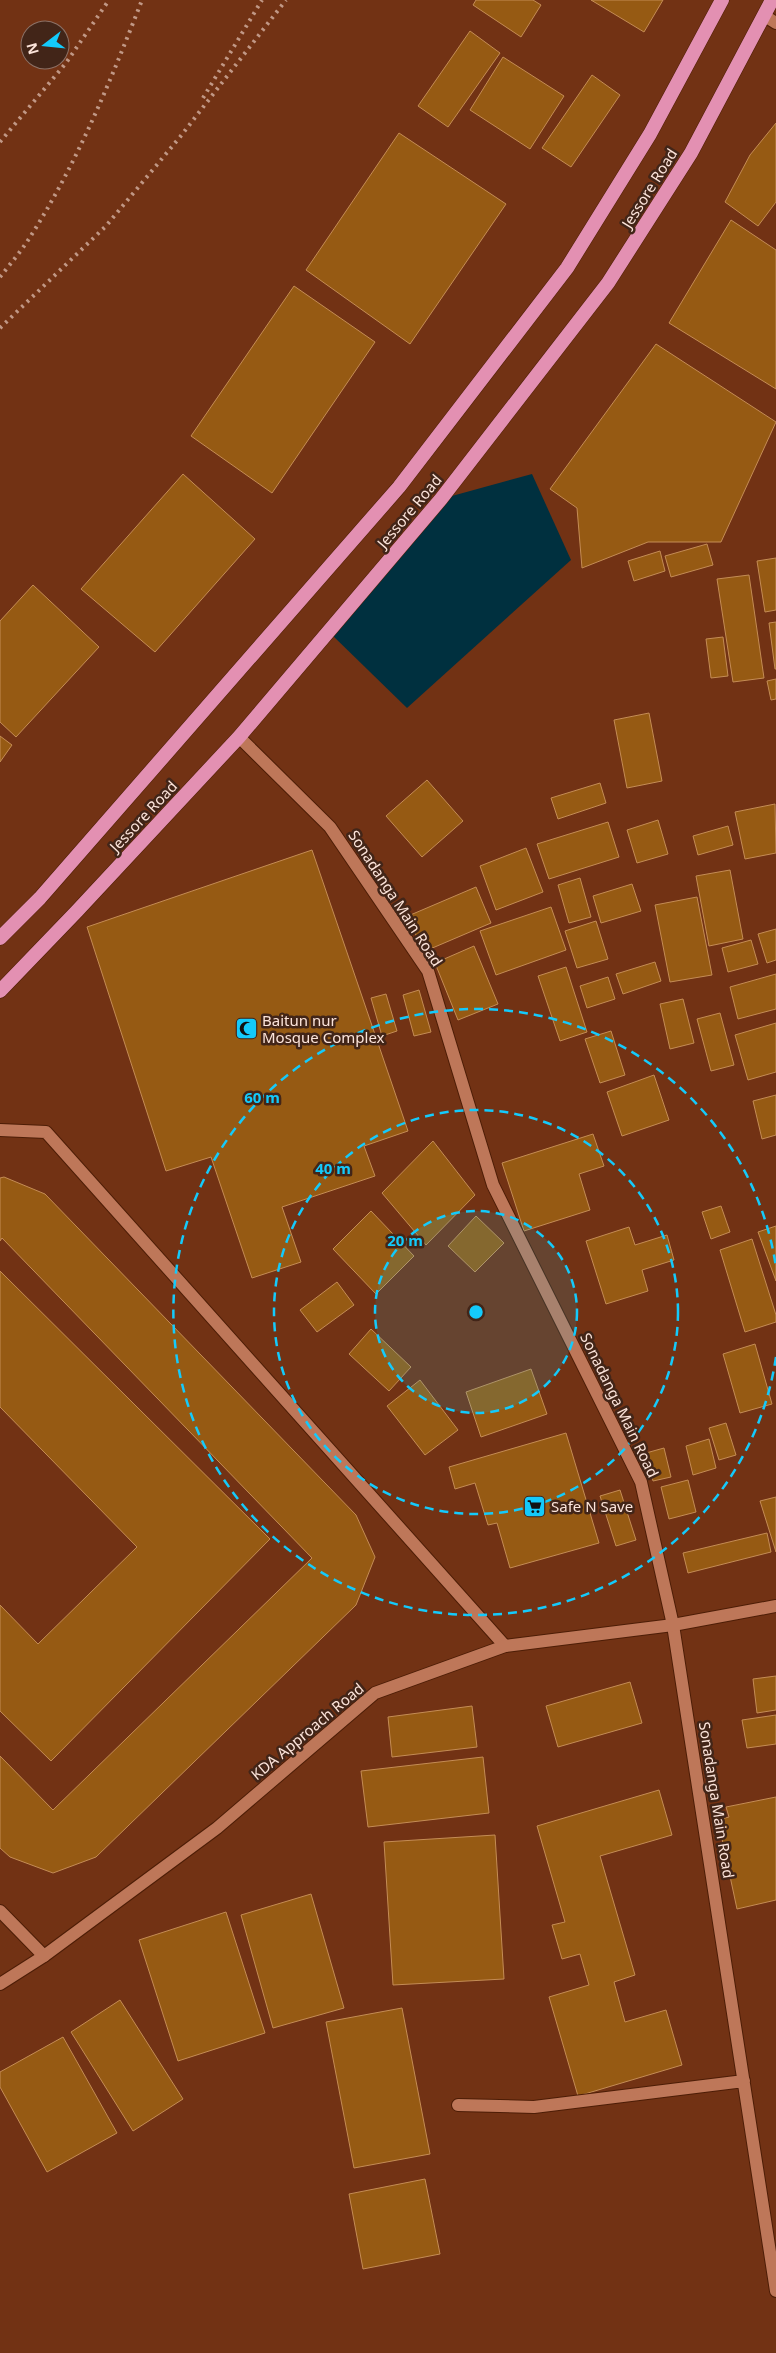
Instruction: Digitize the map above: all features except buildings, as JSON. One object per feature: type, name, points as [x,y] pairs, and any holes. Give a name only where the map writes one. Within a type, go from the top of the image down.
[{"type":"highway","name":"Jessore Road","points":[[0,938],[40,898],[411,471],[567,268],[650,134],[722,0]]},
{"type":"highway","name":"Jessore Road","points":[[0,991],[239,737],[441,499],[608,283],[691,153],[770,20],[772,0]]},
{"type":"street","name":"Sonadanga Main Road","points":[[239,737],[330,827],[428,971],[493,1185],[641,1482],[673,1625],[776,2291]]},
{"type":"street","points":[[0,1130],[46,1132],[505,1646]]},
{"type":"street","name":"KDA Approach Road","points":[[0,1984],[44,1956],[217,1828],[376,1693],[505,1646],[673,1625],[776,1606]]},
{"type":"street","points":[[0,1911],[44,1956]]},
{"type":"street","points":[[458,2105],[534,2107],[744,2081]]},
{"type":"water","points":[[532,474],[571,560],[407,708],[330,633],[441,499]]},
{"type":"railway","points":[[0,142],[66,63],[109,0]]},
{"type":"railway","points":[[0,277],[17,256],[49,206],[79,149],[106,90],[142,0]]},
{"type":"railway","points":[[203,98],[262,0]]},
{"type":"railway","points":[[0,328],[106,226],[180,137],[286,0]]},
{"type":"place","name":"Baitun nur Mosque Complex","points":[[246,1029]]},
{"type":"place","name":"Safe N Save","points":[[535,1506]]}]
